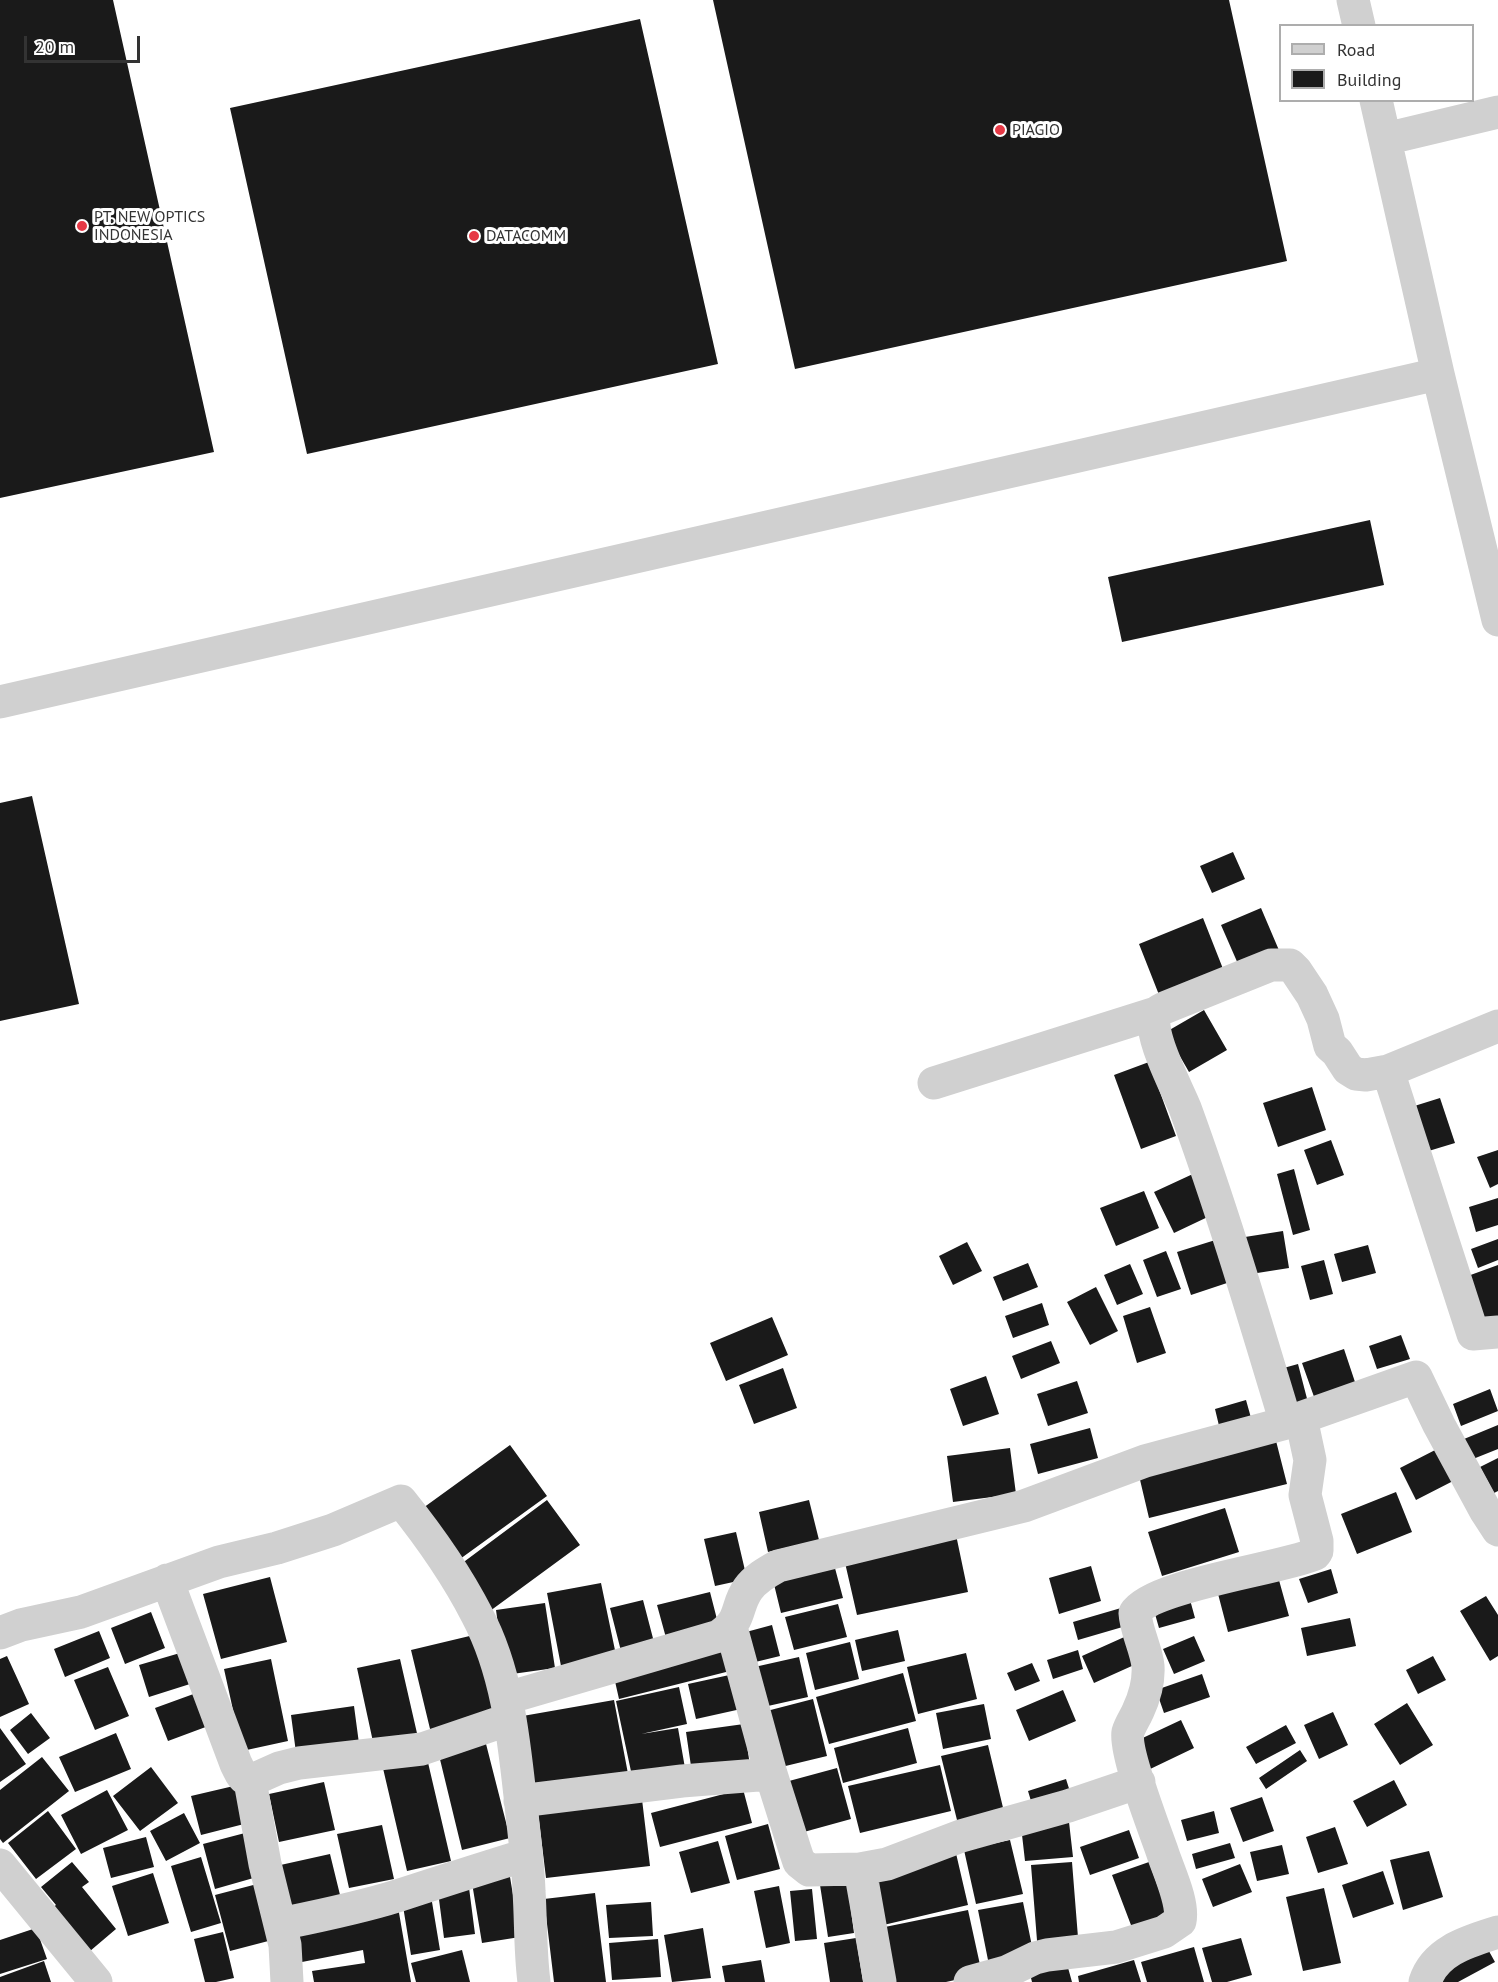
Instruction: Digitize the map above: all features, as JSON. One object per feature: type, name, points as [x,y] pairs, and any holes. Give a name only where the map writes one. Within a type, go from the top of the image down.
[{"type":"street","points":[[1353,0],[1359,24]]},
{"type":"street","points":[[1376,102],[1438,374],[1498,620]]},
{"type":"street","points":[[1385,139],[1498,112]]},
{"type":"street","points":[[0,702],[1438,374]]},
{"type":"street","points":[[934,1083],[1156,1013],[1271,965],[1290,965],[1296,971],[1323,1019],[1330,1046],[1337,1052],[1348,1069],[1356,1074],[1366,1075],[1388,1071],[1498,1026]]},
{"type":"street","points":[[970,1982],[1006,1972],[1035,1958],[1047,1955],[1116,1947],[1164,1932],[1180,1921],[1176,1891],[1138,1782],[1128,1744],[1128,1732],[1142,1702],[1148,1678],[1148,1665],[1135,1613],[1145,1602],[1187,1587],[1315,1554],[1317,1551],[1317,1541],[1305,1495],[1310,1460],[1293,1420],[1184,1105],[1161,1055],[1155,1032],[1156,1013]]},
{"type":"street","points":[[1388,1071],[1473,1334],[1498,1332]]},
{"type":"street","points":[[250,1781],[279,1768],[299,1763],[422,1749],[508,1709],[719,1636],[731,1627],[738,1617],[748,1589],[768,1571],[778,1566],[1024,1506],[1145,1461],[1293,1420],[1416,1377],[1439,1425],[1498,1530]]},
{"type":"street","points":[[0,1633],[21,1625],[81,1612],[219,1562],[277,1548],[333,1530],[401,1502],[438,1549],[478,1616],[508,1709],[526,1855],[529,1938],[534,1982]]},
{"type":"street","points":[[167,1580],[242,1776],[250,1781],[285,1945],[287,1982]]},
{"type":"street","points":[[731,1627],[771,1774],[795,1850],[804,1867],[809,1870],[860,1869],[887,1864],[961,1836],[1068,1806],[1138,1782]]},
{"type":"street","points":[[520,1801],[682,1781],[771,1774]]},
{"type":"street","points":[[280,1924],[397,1896],[450,1877],[526,1855]]},
{"type":"street","points":[[0,1865],[96,1982]]},
{"type":"street","points":[[860,1869],[880,1982]]},
{"type":"street","points":[[1425,1982],[1431,1967],[1450,1951],[1464,1943],[1498,1932]]},
{"type":"building","name":"PT. NEW OPTICS INDONESIA","points":[[0,0],[113,0],[214,452],[0,498]]},
{"type":"building","name":"PIAGIO","points":[[713,0],[1229,0],[1287,261],[795,369]]},
{"type":"building","name":"DATACOMM","points":[[640,19],[718,364],[307,454],[230,108]]},
{"type":"building","points":[[1370,520],[1384,585],[1122,642],[1108,577]]},
{"type":"building","points":[[32,796],[79,1004],[0,1021],[0,803]]},
{"type":"building","points":[[1233,852],[1245,879],[1212,893],[1200,866]]},
{"type":"building","points":[[1261,908],[1281,955],[1242,973],[1221,925]]},
{"type":"building","points":[[1203,918],[1227,979],[1163,1005],[1139,944]]},
{"type":"building","points":[[1204,1010],[1227,1050],[1189,1072],[1166,1032]]},
{"type":"building","points":[[1149,1062],[1176,1136],[1141,1149],[1114,1075]]},
{"type":"building","points":[[1312,1087],[1326,1130],[1278,1147],[1263,1103]]},
{"type":"building","points":[[1440,1098],[1455,1143],[1422,1153],[1408,1108]]},
{"type":"building","points":[[1331,1140],[1344,1175],[1317,1185],[1304,1150]]},
{"type":"building","points":[[1498,1150],[1498,1184],[1490,1188],[1477,1157]]},
{"type":"building","points":[[1294,1169],[1310,1230],[1293,1235],[1277,1174]]},
{"type":"building","points":[[1195,1173],[1214,1214],[1174,1233],[1154,1192]]},
{"type":"building","points":[[1144,1191],[1159,1228],[1116,1246],[1100,1208]]},
{"type":"building","points":[[1498,1198],[1498,1225],[1476,1232],[1469,1207]]},
{"type":"building","points":[[1283,1231],[1289,1268],[1251,1274],[1245,1237]]},
{"type":"building","points":[[1225,1237],[1239,1279],[1191,1295],[1177,1252]]},
{"type":"building","points":[[1498,1239],[1498,1260],[1478,1268],[1471,1249]]},
{"type":"building","points":[[967,1242],[982,1271],[953,1285],[939,1256]]},
{"type":"building","points":[[1368,1245],[1376,1273],[1342,1282],[1334,1254]]},
{"type":"building","points":[[1166,1251],[1181,1289],[1157,1297],[1143,1260]]},
{"type":"building","points":[[1324,1260],[1333,1294],[1310,1300],[1301,1266]]},
{"type":"building","points":[[1028,1263],[1038,1287],[1003,1301],[993,1277]]},
{"type":"building","points":[[1130,1264],[1143,1294],[1117,1305],[1104,1275]]},
{"type":"building","points":[[1498,1265],[1498,1321],[1483,1326],[1465,1277]]},
{"type":"building","points":[[1096,1287],[1118,1331],[1090,1345],[1067,1302]]},
{"type":"building","points":[[1042,1303],[1049,1325],[1013,1338],[1005,1316]]},
{"type":"building","points":[[1150,1307],[1166,1353],[1137,1363],[1123,1316]]},
{"type":"building","points":[[772,1317],[788,1355],[726,1381],[710,1343]]},
{"type":"building","points":[[1401,1335],[1410,1359],[1377,1369],[1369,1346]]},
{"type":"building","points":[[1051,1341],[1060,1363],[1021,1379],[1012,1356]]},
{"type":"building","points":[[1344,1349],[1359,1394],[1318,1408],[1302,1363]]},
{"type":"building","points":[[1298,1364],[1311,1414],[1292,1418],[1280,1369]]},
{"type":"building","points":[[783,1368],[797,1408],[754,1424],[739,1385]]},
{"type":"building","points":[[986,1376],[999,1414],[963,1426],[950,1389]]},
{"type":"building","points":[[1077,1381],[1088,1413],[1048,1426],[1037,1394]]},
{"type":"building","points":[[1490,1389],[1498,1411],[1461,1426],[1453,1404]]},
{"type":"building","points":[[1246,1400],[1253,1425],[1221,1434],[1215,1409]]},
{"type":"building","points":[[1498,1425],[1498,1449],[1473,1459],[1464,1439]]},
{"type":"building","points":[[1090,1428],[1098,1458],[1038,1474],[1030,1444]]},
{"type":"building","points":[[1274,1433],[1287,1484],[1149,1518],[1137,1467]]},
{"type":"building","points":[[510,1445],[547,1496],[460,1559],[423,1508]]},
{"type":"building","points":[[1441,1447],[1457,1479],[1416,1500],[1400,1468]]},
{"type":"building","points":[[1010,1448],[1016,1494],[953,1502],[947,1456]]},
{"type":"building","points":[[1498,1458],[1498,1491],[1494,1493],[1480,1467]]},
{"type":"building","points":[[1396,1492],[1412,1532],[1357,1554],[1341,1514]]},
{"type":"building","points":[[547,1500],[580,1545],[490,1611],[457,1567]]},
{"type":"building","points":[[809,1500],[819,1540],[768,1552],[759,1512]]},
{"type":"building","points":[[1225,1508],[1239,1552],[1162,1576],[1148,1532]]},
{"type":"building","points":[[955,1530],[968,1592],[857,1615],[843,1554]]},
{"type":"building","points":[[736,1532],[747,1579],[715,1586],[704,1539]]},
{"type":"building","points":[[832,1557],[843,1598],[781,1613],[771,1572]]},
{"type":"building","points":[[1091,1566],[1101,1601],[1059,1614],[1049,1578]]},
{"type":"building","points":[[1331,1569],[1338,1593],[1308,1603],[1299,1579]]},
{"type":"building","points":[[1277,1573],[1289,1616],[1228,1632],[1217,1590]]},
{"type":"building","points":[[270,1577],[287,1642],[221,1659],[203,1594]]},
{"type":"building","points":[[601,1583],[616,1655],[561,1666],[547,1593]]},
{"type":"building","points":[[710,1592],[720,1631],[668,1645],[657,1605]]},
{"type":"building","points":[[1189,1596],[1195,1618],[1159,1628],[1153,1607]]},
{"type":"building","points":[[1486,1596],[1498,1615],[1498,1656],[1490,1661],[1460,1611]]},
{"type":"building","points":[[643,1600],[655,1646],[622,1655],[610,1608]]},
{"type":"building","points":[[545,1603],[555,1668],[505,1675],[496,1610]]},
{"type":"building","points":[[838,1604],[847,1637],[794,1650],[785,1617]]},
{"type":"building","points":[[1121,1608],[1126,1626],[1078,1640],[1073,1622]]},
{"type":"building","points":[[151,1612],[165,1648],[125,1664],[111,1628]]},
{"type":"building","points":[[1350,1618],[1356,1646],[1307,1656],[1301,1628]]},
{"type":"building","points":[[772,1625],[780,1656],[743,1665],[735,1635]]},
{"type":"building","points":[[898,1630],[905,1661],[862,1671],[855,1640]]},
{"type":"building","points":[[99,1631],[110,1658],[65,1677],[54,1649]]},
{"type":"building","points":[[478,1634],[498,1717],[431,1733],[411,1650]]},
{"type":"building","points":[[1131,1634],[1143,1661],[1094,1683],[1082,1656]]},
{"type":"building","points":[[1194,1636],[1205,1661],[1174,1674],[1163,1649]]},
{"type":"building","points":[[722,1641],[730,1671],[619,1699],[612,1668]]},
{"type":"building","points":[[850,1642],[859,1679],[815,1690],[806,1653]]},
{"type":"building","points":[[1078,1650],[1083,1669],[1053,1679],[1047,1660]]},
{"type":"building","points":[[180,1653],[190,1684],[149,1697],[139,1665]]},
{"type":"building","points":[[966,1653],[977,1699],[918,1714],[907,1667]]},
{"type":"building","points":[[7,1656],[29,1704],[0,1717],[0,1659]]},
{"type":"building","points":[[1433,1656],[1446,1680],[1418,1694],[1406,1670]]},
{"type":"building","points":[[799,1657],[808,1697],[759,1708],[750,1668]]},
{"type":"building","points":[[271,1659],[288,1741],[242,1751],[224,1669]]},
{"type":"building","points":[[400,1659],[419,1742],[375,1751],[357,1668]]},
{"type":"building","points":[[1032,1663],[1040,1681],[1015,1691],[1007,1673]]},
{"type":"building","points":[[108,1667],[129,1716],[95,1730],[74,1680]]},
{"type":"building","points":[[903,1673],[916,1721],[829,1744],[816,1697]]},
{"type":"building","points":[[734,1674],[741,1709],[696,1719],[688,1684]]},
{"type":"building","points":[[1202,1674],[1210,1697],[1164,1713],[1156,1690]]},
{"type":"building","points":[[679,1687],[687,1724],[641,1734],[678,1728],[685,1768],[632,1776],[616,1701]]},
{"type":"building","points":[[1063,1690],[1076,1721],[1029,1741],[1016,1710]]},
{"type":"building","points":[[199,1692],[211,1725],[168,1741],[155,1708]]},
{"type":"building","points":[[813,1699],[827,1756],[773,1769],[759,1713]]},
{"type":"building","points":[[614,1700],[629,1779],[531,1797],[517,1717]]},
{"type":"building","points":[[1407,1703],[1433,1745],[1400,1765],[1374,1724]]},
{"type":"building","points":[[984,1704],[991,1739],[943,1749],[936,1713]]},
{"type":"building","points":[[354,1706],[360,1751],[297,1760],[291,1715]]},
{"type":"building","points":[[1333,1712],[1348,1745],[1319,1759],[1304,1725]]},
{"type":"building","points":[[31,1713],[50,1738],[28,1754],[10,1730]]},
{"type":"building","points":[[1181,1720],[1194,1748],[1146,1771],[1132,1743]]},
{"type":"building","points":[[744,1724],[750,1766],[692,1773],[686,1732]]},
{"type":"building","points":[[1286,1725],[1296,1743],[1256,1764],[1246,1747]]},
{"type":"building","points":[[0,1728],[26,1764],[0,1782]]},
{"type":"building","points":[[908,1728],[917,1763],[843,1783],[834,1748]]},
{"type":"building","points":[[116,1733],[131,1769],[75,1792],[59,1757]]},
{"type":"building","points":[[484,1736],[510,1838],[462,1850],[437,1747]]},
{"type":"building","points":[[988,1745],[1005,1816],[959,1828],[941,1756]]},
{"type":"building","points":[[1300,1750],[1307,1761],[1266,1789],[1259,1778]]},
{"type":"building","points":[[426,1754],[451,1861],[407,1871],[382,1764]]},
{"type":"building","points":[[42,1757],[69,1791],[3,1843],[0,1839],[0,1790]]},
{"type":"building","points":[[940,1765],[951,1811],[860,1833],[848,1786]]},
{"type":"building","points":[[151,1767],[178,1803],[140,1831],[113,1796]]},
{"type":"building","points":[[837,1768],[851,1819],[793,1835],[778,1784]]},
{"type":"building","points":[[1066,1779],[1072,1798],[1034,1811],[1028,1791]]},
{"type":"building","points":[[1394,1780],[1407,1805],[1367,1827],[1353,1801]]},
{"type":"building","points":[[324,1782],[335,1830],[279,1842],[269,1794]]},
{"type":"building","points":[[238,1785],[248,1823],[201,1835],[191,1796]]},
{"type":"building","points":[[743,1789],[752,1823],[660,1847],[651,1813]]},
{"type":"building","points":[[107,1790],[128,1830],[81,1854],[61,1815]]},
{"type":"building","points":[[641,1791],[650,1866],[546,1878],[537,1804]]},
{"type":"building","points":[[1262,1797],[1274,1831],[1243,1842],[1230,1808]]},
{"type":"building","points":[[48,1811],[76,1849],[36,1879],[8,1843]]},
{"type":"building","points":[[1214,1811],[1219,1833],[1187,1841],[1181,1820]]},
{"type":"building","points":[[184,1813],[200,1843],[166,1861],[150,1831]]},
{"type":"building","points":[[1069,1822],[1073,1857],[1025,1861],[1021,1826]]},
{"type":"building","points":[[768,1824],[780,1869],[737,1880],[725,1836]]},
{"type":"building","points":[[382,1825],[394,1879],[349,1888],[337,1834]]},
{"type":"building","points":[[1335,1827],[1348,1864],[1318,1873],[1306,1837]]},
{"type":"building","points":[[1129,1830],[1139,1858],[1090,1875],[1080,1847]]},
{"type":"building","points":[[245,1833],[257,1877],[215,1889],[203,1844]]},
{"type":"building","points":[[146,1837],[154,1867],[111,1878],[103,1848]]},
{"type":"building","points":[[1010,1840],[1023,1894],[976,1904],[964,1850]]},
{"type":"building","points":[[718,1841],[730,1883],[691,1893],[679,1852]]},
{"type":"building","points":[[1230,1843],[1235,1858],[1196,1869],[1192,1854]]},
{"type":"building","points":[[1282,1845],[1289,1874],[1257,1881],[1250,1852]]},
{"type":"building","points":[[955,1849],[968,1905],[875,1927],[862,1871]]},
{"type":"building","points":[[1429,1851],[1443,1897],[1403,1910],[1390,1860]]},
{"type":"building","points":[[330,1854],[341,1899],[288,1912],[276,1866]]},
{"type":"building","points":[[201,1857],[221,1923],[191,1932],[171,1866]]},
{"type":"building","points":[[72,1862],[89,1882],[82,1887],[116,1929],[83,1957],[47,1912],[56,1905],[41,1887]]},
{"type":"building","points":[[1072,1862],[1079,1950],[1038,1953],[1031,1865]]},
{"type":"building","points":[[1149,1862],[1170,1920],[1134,1933],[1112,1875]]},
{"type":"building","points":[[1240,1864],[1252,1892],[1213,1907],[1202,1879]]},
{"type":"building","points":[[509,1871],[520,1937],[482,1943],[471,1877]]},
{"type":"building","points":[[1383,1871],[1394,1904],[1353,1918],[1342,1885]]},
{"type":"building","points":[[153,1873],[169,1923],[128,1936],[112,1886]]},
{"type":"building","points":[[468,1880],[475,1934],[444,1938],[437,1884]]},
{"type":"building","points":[[847,1881],[854,1933],[828,1937],[820,1885]]},
{"type":"building","points":[[261,1883],[276,1939],[230,1951],[215,1895]]},
{"type":"building","points":[[779,1886],[790,1943],[766,1948],[754,1891]]},
{"type":"building","points":[[1324,1888],[1341,1963],[1303,1971],[1286,1897]]},
{"type":"building","points":[[812,1889],[817,1939],[795,1941],[790,1891]]},
{"type":"building","points":[[595,1893],[606,1982],[554,1982],[544,1899]]},
{"type":"building","points":[[431,1896],[440,1950],[411,1955],[402,1900]]},
{"type":"building","points":[[651,1902],[653,1936],[609,1938],[606,1905]]},
{"type":"building","points":[[1023,1902],[1034,1956],[989,1965],[978,1910]]},
{"type":"building","points":[[398,1907],[411,1982],[314,1982],[312,1971],[365,1963],[363,1950],[302,1962],[295,1927]]},
{"type":"building","points":[[968,1910],[982,1974],[946,1982],[892,1982],[880,1928]]},
{"type":"building","points":[[36,1928],[47,1959],[0,1974],[0,1940]]},
{"type":"building","points":[[703,1928],[711,1978],[672,1982],[664,1935]]},
{"type":"building","points":[[223,1932],[234,1978],[205,1982],[194,1939]]},
{"type":"building","points":[[856,1938],[863,1982],[830,1982],[824,1943]]},
{"type":"building","points":[[1241,1938],[1252,1975],[1227,1982],[1212,1982],[1202,1948]]},
{"type":"building","points":[[658,1939],[661,1977],[612,1980],[609,1943]]},
{"type":"building","points":[[1485,1944],[1495,1962],[1458,1982],[1443,1982],[1437,1970]]},
{"type":"building","points":[[1194,1947],[1204,1982],[1147,1982],[1141,1962]]},
{"type":"building","points":[[462,1950],[470,1982],[416,1982],[411,1963]]},
{"type":"building","points":[[1065,1957],[1072,1982],[1032,1982],[1028,1966]]},
{"type":"building","points":[[761,1960],[765,1982],[725,1982],[722,1966]]},
{"type":"building","points":[[1134,1960],[1141,1982],[1079,1982],[1078,1976]]},
{"type":"building","points":[[44,1961],[51,1982],[0,1982],[0,1977]]},
{"type":"place","name":"PIAGIO","points":[[1000,130]]},
{"type":"place","name":"PT. NEW OPTICS INDONESIA","points":[[82,226]]},
{"type":"place","name":"DATACOMM","points":[[474,236]]}]
